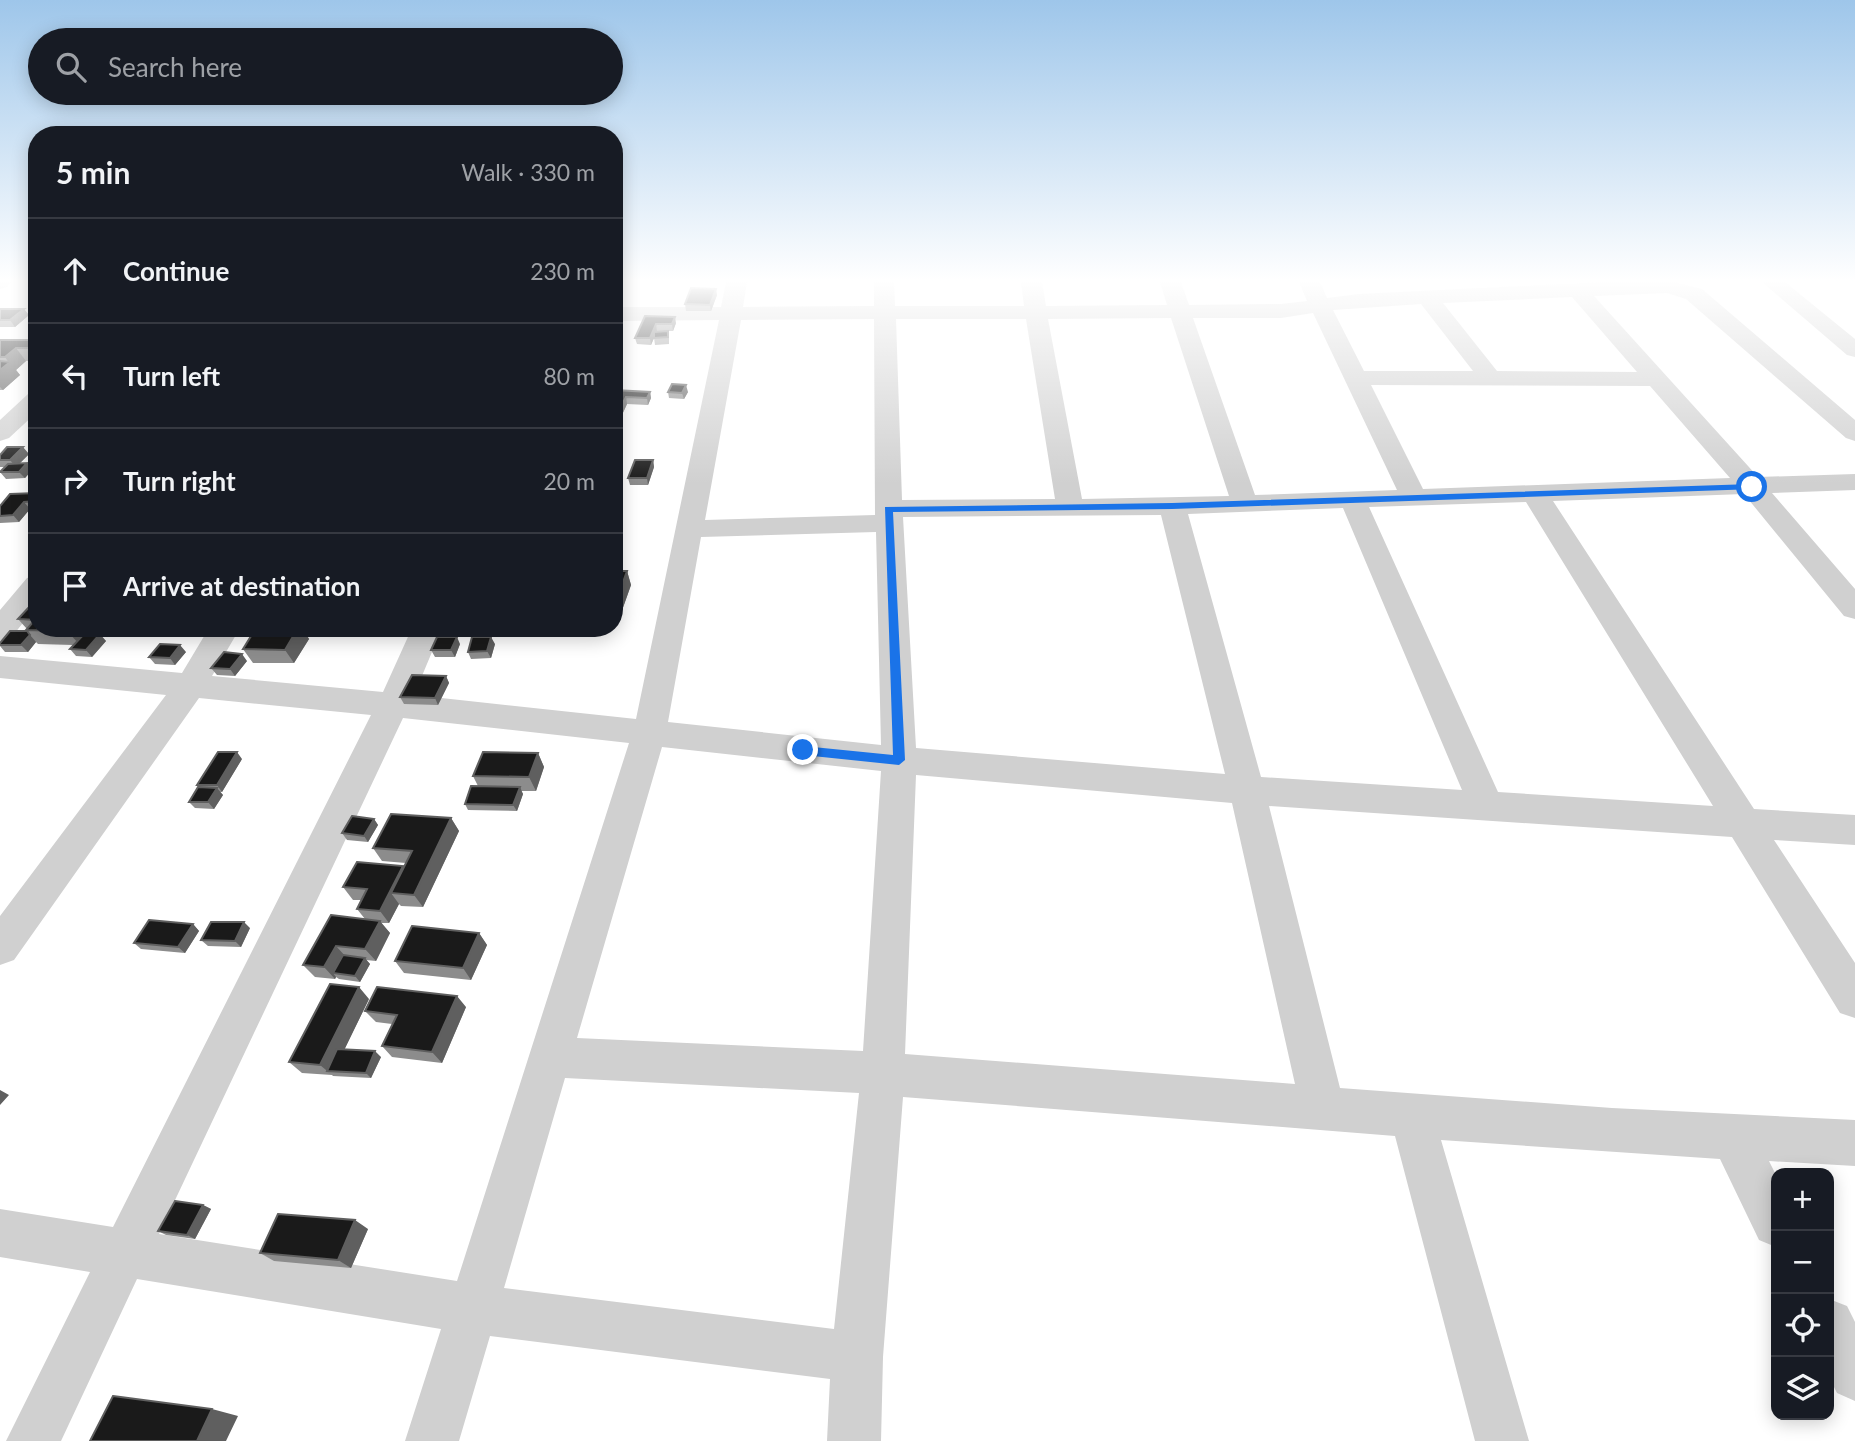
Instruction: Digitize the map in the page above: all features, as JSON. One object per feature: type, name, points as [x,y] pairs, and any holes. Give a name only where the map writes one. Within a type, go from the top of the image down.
[{"type":"street","points":[[432,1441],[649,735],[725,349]]},
{"type":"street","points":[[855,1441],[856,1357],[883,1074],[899,760],[889,516],[886,349]]},
{"type":"street","points":[[1044,349],[1070,507]]},
{"type":"street","points":[[1192,349],[1245,504]]},
{"type":"street","points":[[1343,349],[1414,498]]},
{"type":"street","points":[[1467,349],[1491,379]]},
{"type":"street","points":[[1631,349],[1855,609]]},
{"type":"street","points":[[1758,349],[1855,433]]},
{"type":"street","points":[[1357,379],[1657,379]]},
{"type":"street","points":[[0,433],[28,407]]},
{"type":"street","points":[[690,529],[1070,507],[1353,501],[1855,482]]},
{"type":"street","points":[[1534,493],[1855,999]]},
{"type":"street","points":[[1353,501],[1486,804]]},
{"type":"street","points":[[1172,506],[1247,790],[1323,1110]]},
{"type":"street","points":[[0,629],[28,596]]},
{"type":"street","points":[[0,947],[190,686],[220,637]]},
{"type":"street","points":[[33,1441],[123,1252],[393,705],[423,637]]},
{"type":"street","points":[[0,667],[393,705],[649,735],[899,760],[1247,790],[1855,830]]},
{"type":"street","points":[[550,1057],[883,1074],[1323,1110],[1733,1138],[1855,1143]]},
{"type":"street","points":[[1412,1115],[1502,1441]]},
{"type":"street","points":[[1733,1138],[1771,1213]]},
{"type":"street","points":[[0,1233],[473,1309],[856,1357]]},
{"type":"street","points":[[1834,1334],[1855,1375]]},
{"type":"building","points":[[0,349],[14,349],[5,357],[0,357]]},
{"type":"building","points":[[0,361],[10,362],[0,370]]},
{"type":"building","points":[[672,384],[686,385],[682,393],[668,392]]},
{"type":"building","points":[[623,390],[650,392],[647,398],[626,397],[623,403]]},
{"type":"building","points":[[7,447],[23,447],[10,460],[0,460],[0,455]]},
{"type":"building","points":[[635,460],[653,460],[647,478],[628,478]]},
{"type":"building","points":[[27,463],[19,472],[0,472],[8,464]]},
{"type":"building","points":[[28,493],[28,502],[24,502],[13,515],[0,516],[0,506],[10,494]]},
{"type":"building","points":[[28,608],[28,620],[18,619]]},
{"type":"building","points":[[10,631],[28,632],[28,637],[21,645],[0,643]]},
{"type":"building","points":[[81,637],[97,637],[86,650],[70,649]]},
{"type":"building","points":[[250,637],[293,637],[285,650],[243,649]]},
{"type":"building","points":[[437,637],[457,637],[451,650],[431,650]]},
{"type":"building","points":[[472,637],[491,637],[487,651],[468,652]]},
{"type":"building","points":[[160,644],[180,645],[170,658],[149,657]]},
{"type":"building","points":[[224,652],[242,654],[230,669],[211,668]]},
{"type":"building","points":[[412,675],[446,676],[435,698],[400,697]]},
{"type":"building","points":[[218,752],[237,752],[217,785],[197,785]]},
{"type":"building","points":[[483,752],[538,753],[529,777],[473,776]]},
{"type":"building","points":[[471,786],[520,787],[513,805],[465,804]]},
{"type":"building","points":[[198,787],[217,788],[208,802],[189,802]]},
{"type":"building","points":[[391,814],[451,818],[414,895],[391,893],[412,851],[373,848]]},
{"type":"building","points":[[352,816],[374,819],[364,836],[342,833]]},
{"type":"building","points":[[357,862],[403,866],[380,911],[357,909],[367,889],[343,887]]},
{"type":"building","points":[[331,915],[380,921],[365,949],[336,946],[324,967],[303,965]]},
{"type":"building","points":[[149,920],[193,924],[178,947],[134,943]]},
{"type":"building","points":[[211,922],[244,922],[235,941],[201,940]]},
{"type":"building","points":[[412,926],[479,933],[463,968],[395,961]]},
{"type":"building","points":[[343,955],[365,958],[355,976],[333,973]]},
{"type":"building","points":[[330,984],[359,987],[320,1065],[289,1062]]},
{"type":"building","points":[[377,987],[457,996],[432,1052],[382,1046],[397,1015],[365,1011]]},
{"type":"building","points":[[337,1049],[375,1051],[366,1073],[327,1071]]},
{"type":"building","points":[[175,1201],[203,1205],[187,1235],[158,1231]]},
{"type":"building","points":[[278,1214],[355,1220],[338,1260],[260,1253]]},
{"type":"building","points":[[113,1396],[212,1409],[197,1441],[90,1441]]},
{"type":"route","points":[[803,750],[899,760],[888,509],[1172,506],[1752,487]]}]
